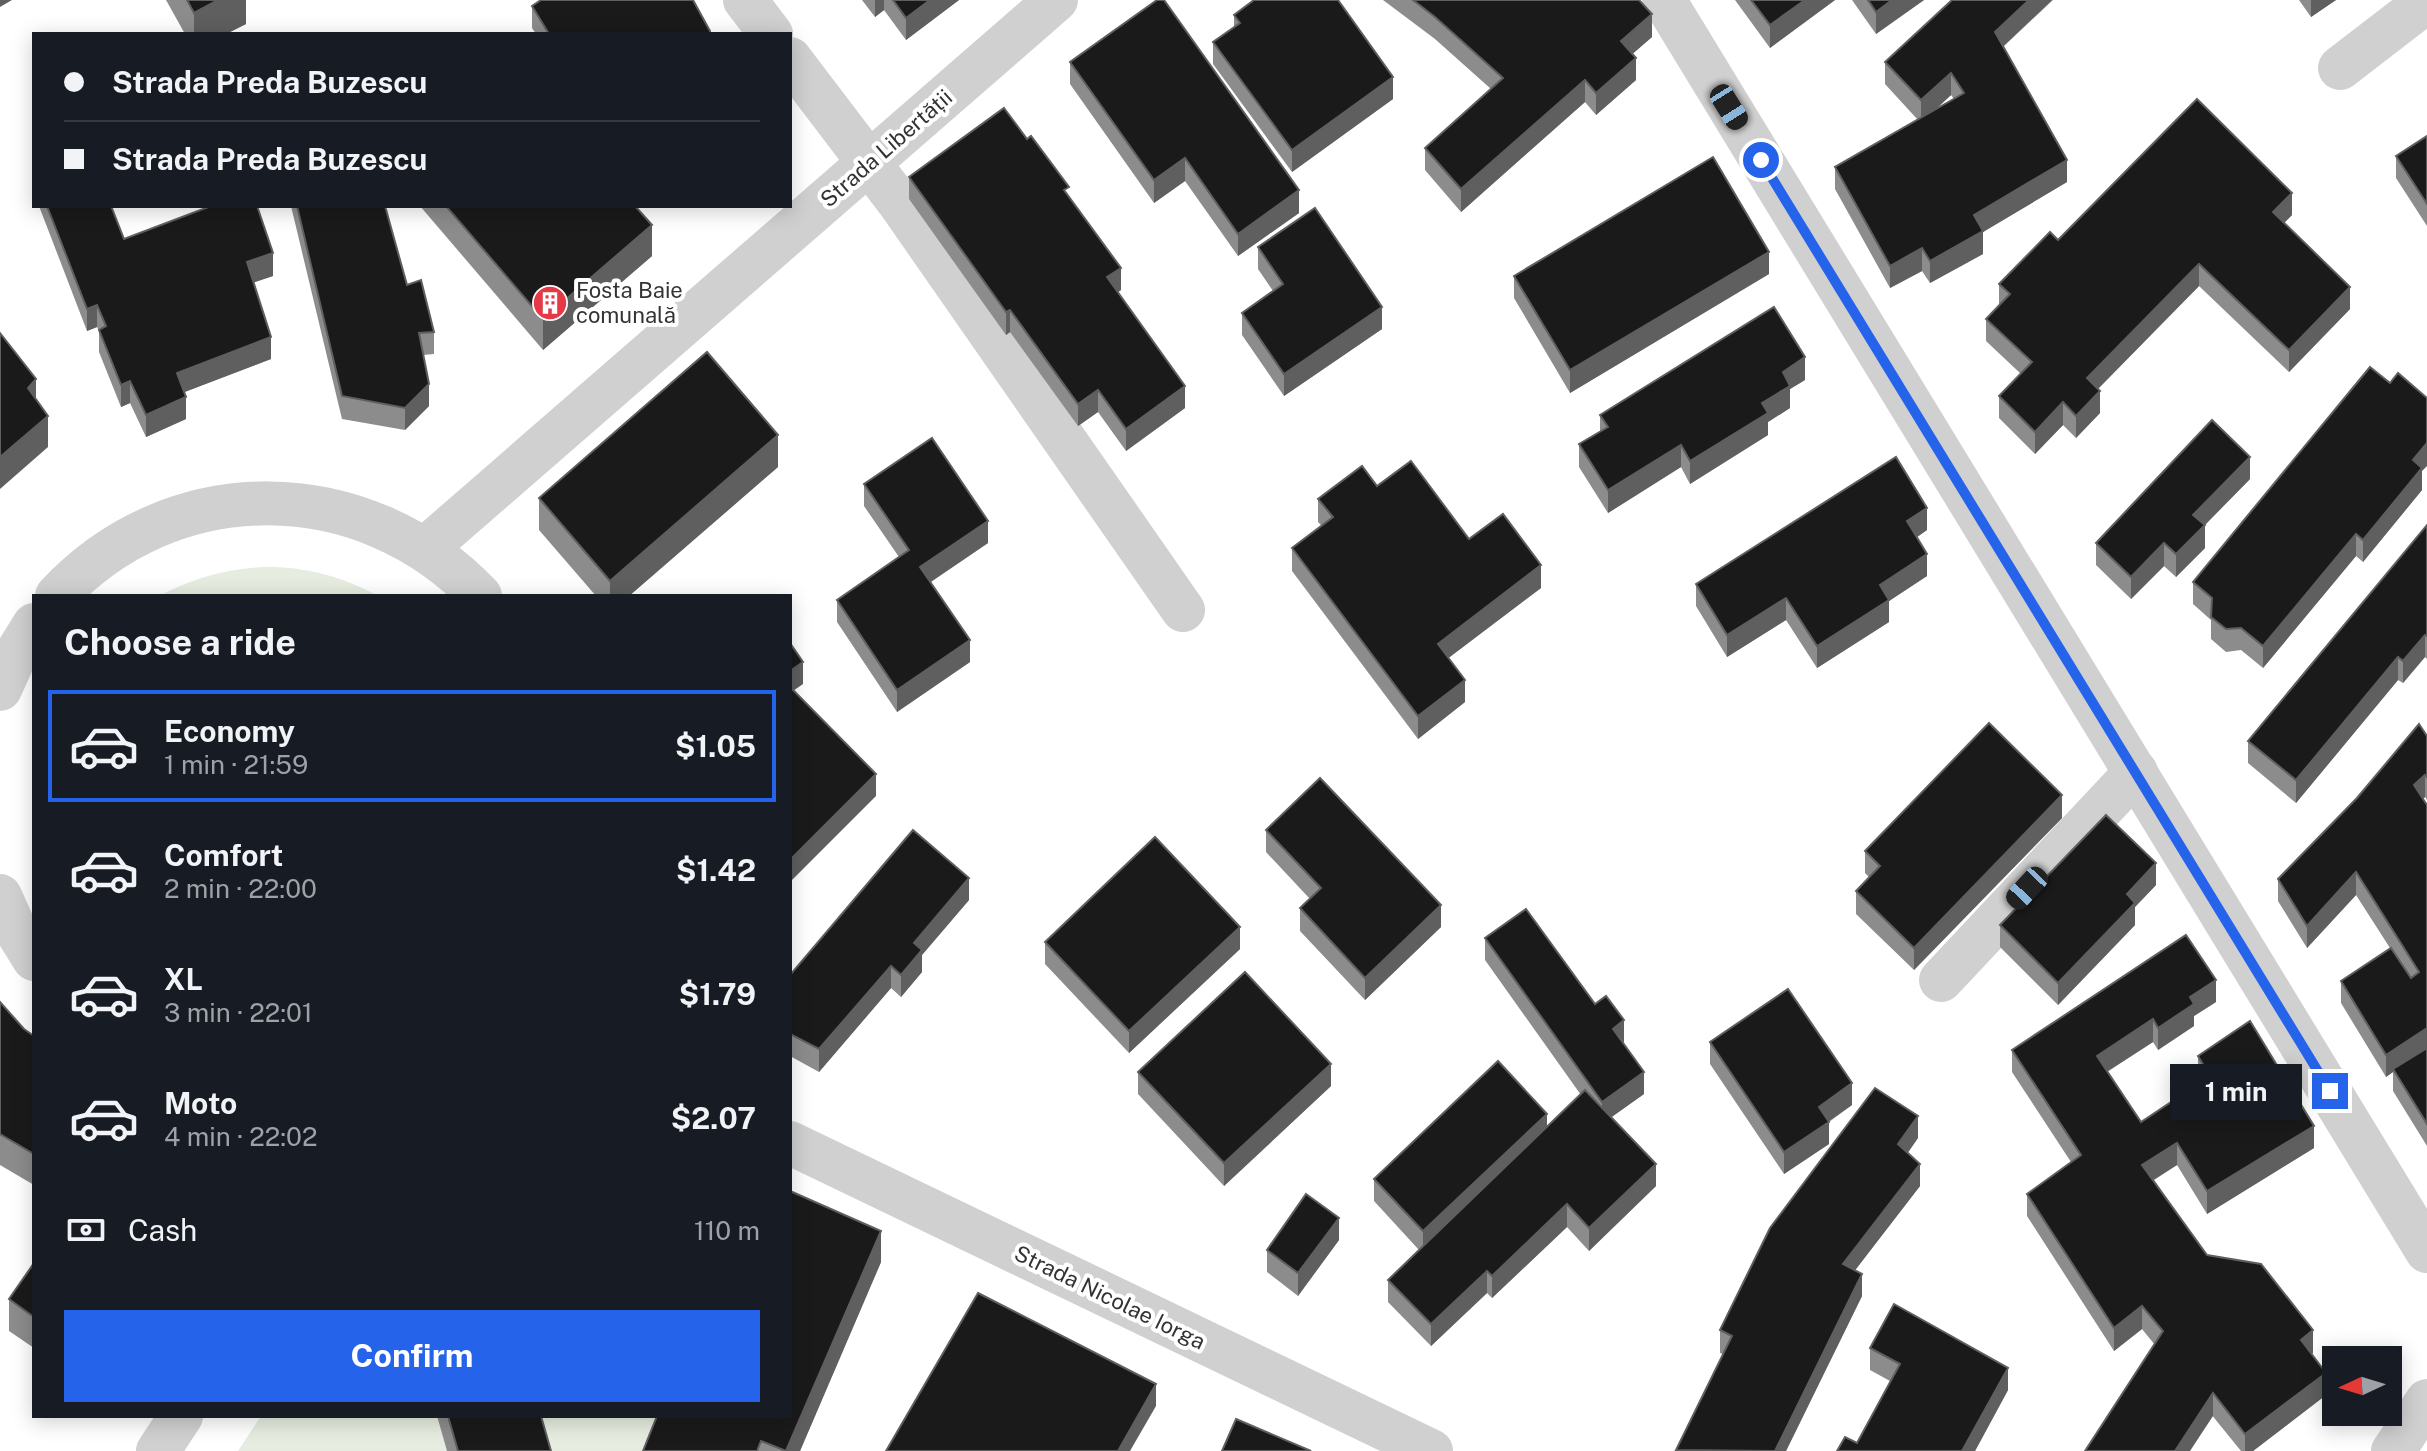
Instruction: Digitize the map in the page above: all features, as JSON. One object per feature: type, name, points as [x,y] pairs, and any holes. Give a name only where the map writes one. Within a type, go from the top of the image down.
[{"type":"street","points":[[745,0],[769,32]]},
{"type":"street","name":"Strada Libertății","points":[[425,549],[1056,0]]},
{"type":"street","points":[[1664,0],[2427,1251]]},
{"type":"street","points":[[2340,68],[2427,1]]},
{"type":"street","points":[[792,62],[870,163],[1183,610]]},
{"type":"street","points":[[59,594],[90,565],[140,533],[187,515],[235,505],[272,503],[325,508],[372,522],[425,549],[457,573],[478,594]]},
{"type":"street","points":[[0,689],[32,628]]},
{"type":"street","points":[[1941,980],[2136,772]]},
{"type":"street","points":[[0,896],[32,956]]},
{"type":"street","name":"Strada Nicolae Iorga","points":[[792,1144],[1431,1451]]},
{"type":"street","points":[[2393,1451],[2427,1401]]},
{"type":"street","points":[[158,1451],[180,1418]]},
{"type":"shaded area","points":[[267,567],[325,574],[374,594],[163,594],[212,575]]},
{"type":"shaded area","points":[[260,1418],[438,1418],[447,1451],[238,1451]]},
{"type":"shaded area","points":[[531,1418],[670,1418],[656,1451],[540,1451]]},
{"type":"building","points":[[187,0],[218,0],[194,13]]},
{"type":"building","points":[[541,0],[693,0],[710,32],[548,32],[532,6]]},
{"type":"building","points":[[893,0],[930,0],[906,18]]},
{"type":"building","points":[[1157,0],[1164,0],[1299,190],[1238,234],[1185,158],[1154,180],[1070,62]]},
{"type":"building","points":[[1254,0],[1338,0],[1393,77],[1292,150],[1213,42],[1240,23],[1234,15]]},
{"type":"building","points":[[1413,0],[1639,0],[1652,14],[1621,41],[1636,58],[1596,93],[1585,80],[1461,189],[1425,148],[1503,78]]},
{"type":"building","points":[[1751,0],[1805,0],[1770,25]]},
{"type":"building","points":[[1868,0],[1892,0],[1876,12]]},
{"type":"building","points":[[1952,0],[2029,0],[1995,32],[2067,160],[1974,215],[1983,231],[1930,261],[1922,248],[1890,266],[1835,167],[1964,93],[1951,73],[1921,100],[1885,62]]},
{"type":"building","points":[[2197,99],[2292,193],[2273,212],[2350,287],[2289,350],[2199,264],[2087,378],[2100,391],[2076,416],[2063,402],[2035,432],[1999,396],[2032,362],[1986,319],[2010,294],[1999,284],[2050,232],[2058,240]]},
{"type":"building","points":[[1004,108],[1027,139],[1031,136],[1069,187],[1064,190],[1121,268],[1107,277],[1185,386],[1126,429],[1098,390],[1078,404],[1010,310],[1006,312],[909,177]]},
{"type":"building","points":[[2427,136],[2427,204],[2396,156]]},
{"type":"building","points":[[1713,157],[1769,252],[1570,370],[1514,276]]},
{"type":"building","points":[[48,208],[112,208],[124,239],[206,208],[258,208],[273,253],[247,262],[271,337],[177,373],[186,397],[146,415],[130,381],[121,385],[99,330],[106,326],[97,305],[87,309]]},
{"type":"building","points":[[297,208],[386,208],[407,285],[421,280],[434,332],[419,333],[429,384],[405,408],[342,396]]},
{"type":"building","name":"Fosta Baie comunală","points":[[448,208],[637,208],[652,225],[543,319]]},
{"type":"building","points":[[1315,208],[1382,307],[1284,374],[1242,313],[1283,284],[1258,247]]},
{"type":"building","points":[[1774,307],[1805,357],[1783,372],[1790,386],[1762,403],[1768,413],[1690,461],[1681,445],[1608,490],[1579,444],[1608,427],[1600,415]]},
{"type":"building","points":[[0,333],[36,379],[28,388],[48,416],[0,457]]},
{"type":"building","points":[[707,352],[778,435],[610,581],[539,498]]},
{"type":"building","points":[[2370,367],[2390,383],[2398,373],[2427,398],[2427,443],[2413,460],[2422,468],[2363,540],[2356,534],[2263,646],[2241,628],[2226,629],[2211,617],[2212,598],[2193,582]]},
{"type":"building","points":[[2212,420],[2250,457],[2193,515],[2205,525],[2176,554],[2164,543],[2131,577],[2096,543]]},
{"type":"building","points":[[932,438],[988,521],[920,567],[970,640],[897,690],[837,600],[909,550],[864,484]]},
{"type":"building","points":[[1896,457],[1927,508],[1907,521],[1927,554],[1880,585],[1889,600],[1817,646],[1786,598],[1727,635],[1696,584]]},
{"type":"building","points":[[1411,461],[1469,539],[1503,514],[1541,565],[1438,644],[1465,680],[1418,716],[1292,548],[1333,517],[1318,499],[1362,466],[1377,486]]},
{"type":"building","points":[[2427,525],[2427,636],[2403,661],[2398,657],[2296,780],[2248,741]]},
{"type":"building","points":[[792,646],[803,662],[792,670]]},
{"type":"building","points":[[792,689],[876,774],[792,858]]},
{"type":"building","points":[[1989,723],[2062,795],[1914,948],[1856,891],[1880,866],[1865,851]]},
{"type":"building","points":[[2419,724],[2427,736],[2427,777],[2425,775],[2414,785],[2427,805],[2427,1028],[2386,1055],[2341,981],[2391,948],[2411,978],[2419,972],[2356,872],[2307,926],[2278,879],[2357,798]]},
{"type":"building","points":[[1320,778],[1441,905],[1365,978],[1300,908],[1321,888],[1266,830]]},
{"type":"building","points":[[2106,815],[2156,863],[2127,894],[2135,903],[2058,983],[2000,925]]},
{"type":"building","points":[[913,830],[969,878],[914,943],[922,950],[901,975],[891,966],[819,1049],[792,1035],[792,973]]},
{"type":"building","points":[[1155,837],[1240,927],[1129,1031],[1045,942]]},
{"type":"building","points":[[1526,909],[1595,1004],[1606,996],[1624,1020],[1613,1029],[1644,1072],[1602,1102],[1485,938]]},
{"type":"building","points":[[2186,935],[2216,980],[2190,997],[2194,1004],[2158,1028],[2153,1019],[2097,1056],[2141,1122],[2210,1076],[2198,1056],[2250,1021],[2314,1126],[2207,1191],[2177,1143],[2142,1165],[2207,1255],[2261,1264],[2313,1330],[2301,1340],[2322,1368],[2322,1376],[2245,1434],[2213,1393],[2175,1451],[2085,1451],[2163,1331],[2142,1306],[2114,1328],[2027,1194],[2081,1155],[2012,1050]]},
{"type":"building","points":[[1245,972],[1331,1064],[1224,1163],[1138,1072]]},
{"type":"building","points":[[1788,989],[1852,1083],[1819,1107],[1829,1122],[1784,1152],[1710,1042]]},
{"type":"building","points":[[0,1002],[32,1035],[32,1153],[0,1134]]},
{"type":"building","points":[[2427,1048],[2427,1124],[2393,1069]]},
{"type":"building","points":[[1498,1061],[1547,1114],[1423,1231],[1374,1179]]},
{"type":"building","points":[[1875,1088],[1918,1116],[1898,1144],[1920,1164],[1843,1264],[1862,1274],[1775,1451],[1676,1450],[1732,1336],[1720,1330],[1770,1228]]},
{"type":"building","points":[[1585,1090],[1656,1164],[1589,1228],[1567,1204],[1492,1276],[1487,1271],[1431,1324],[1388,1280]]},
{"type":"building","points":[[792,1192],[881,1231],[786,1451],[761,1441],[757,1451],[643,1451],[656,1418],[792,1418]]},
{"type":"building","points":[[1306,1194],[1339,1218],[1298,1273],[1267,1250]]},
{"type":"building","points":[[32,1266],[32,1316],[9,1299]]},
{"type":"building","points":[[978,1293],[1156,1384],[1118,1451],[886,1451]]},
{"type":"building","points":[[1894,1304],[2008,1368],[1962,1451],[1837,1451],[1845,1437],[1857,1443],[1900,1364],[1870,1348]]},
{"type":"building","points":[[449,1418],[542,1418],[551,1451],[458,1451]]},
{"type":"building","points":[[1236,1419],[1311,1451],[1222,1451]]},
{"type":"place","name":"Fosta Baie comunală","points":[[550,303]]},
{"type":"route","points":[[1761,160],[2330,1091]]}]
